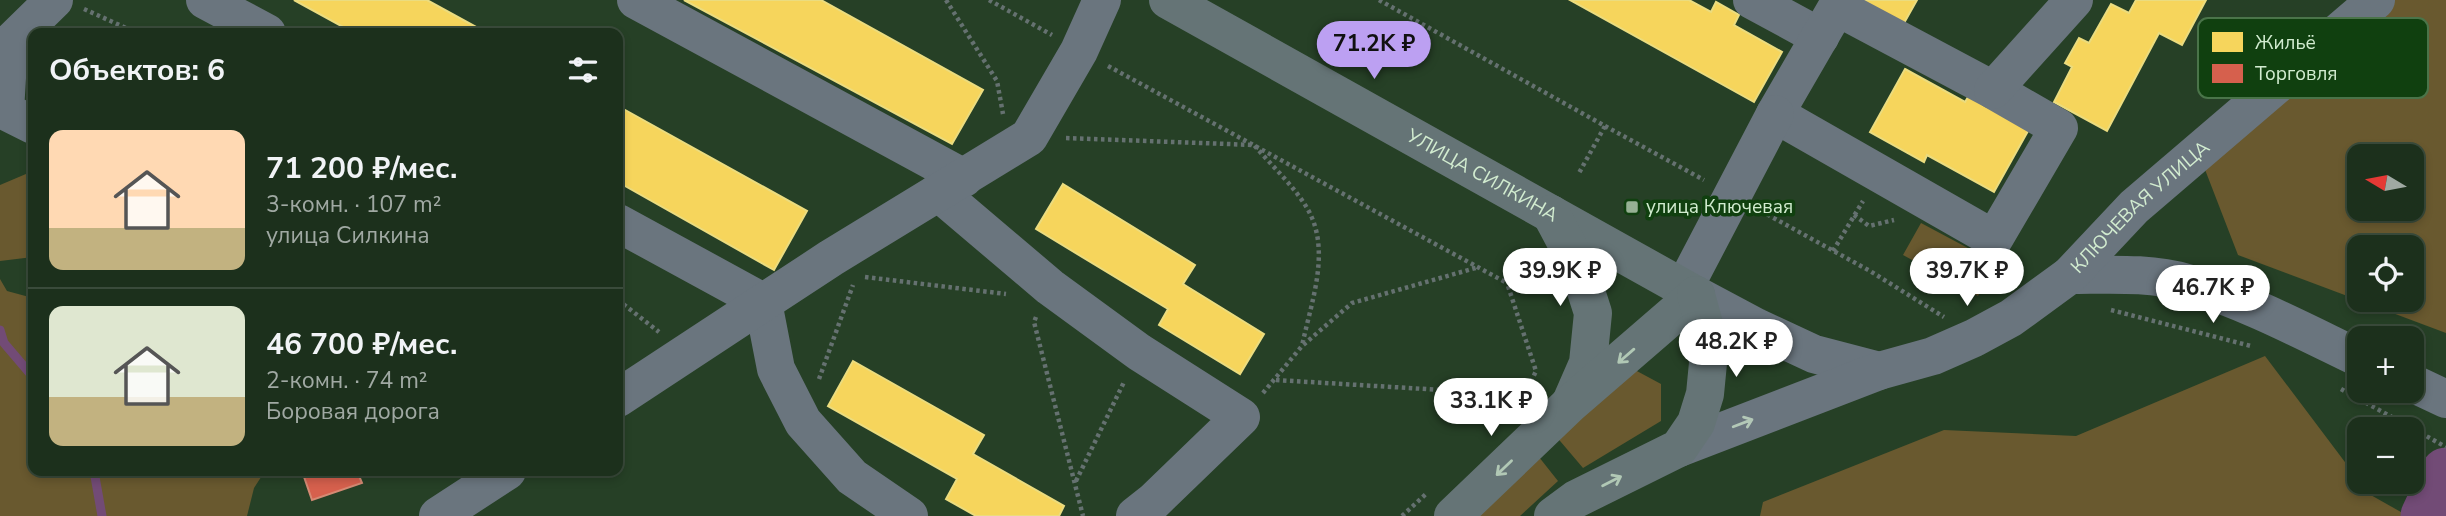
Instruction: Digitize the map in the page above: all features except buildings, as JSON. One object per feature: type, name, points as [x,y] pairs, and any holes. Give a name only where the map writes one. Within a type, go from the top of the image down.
[{"type":"main road","name":"УЛИЦА СИЛКИНА","points":[[1168,0],[1690,291]]},
{"type":"main road","points":[[1551,214],[1577,263],[1593,313],[1588,363],[1571,403]]},
{"type":"main road","points":[[1453,516],[1690,291],[1705,328],[1708,363],[1705,394],[1696,423],[1679,448],[1576,499],[1553,516]]},
{"type":"street","points":[[205,0],[258,28]]},
{"type":"street","points":[[636,0],[951,185],[1047,293],[1241,417],[1135,516]]},
{"type":"street","points":[[623,395],[764,302],[1020,142],[1079,51],[1102,0]]},
{"type":"street","points":[[1752,0],[1833,15],[1993,90],[2059,128],[1994,239],[1775,114]]},
{"type":"street","points":[[1993,90],[2074,0]]},
{"type":"street","name":"КЛЮЧЕВАЯ УЛИЦА","points":[[2355,18],[2376,0]]},
{"type":"street","points":[[28,122],[5,111],[4,42],[65,3]]},
{"type":"street","points":[[1690,291],[1775,114],[1833,15]]},
{"type":"street","name":"КЛЮЧЕВАЯ УЛИЦА","points":[[1679,448],[1879,371],[1933,356],[1975,338],[2011,318],[2070,275],[2134,207],[2261,98]]},
{"type":"street","points":[[623,226],[764,302]]},
{"type":"street","points":[[2070,275],[2136,275],[2186,283],[2280,319],[2347,352]]},
{"type":"street","name":"УЛИЦА СИЛКИНА","points":[[1690,291],[1756,327],[1814,354],[1879,371]]},
{"type":"street","points":[[764,302],[776,369],[803,422],[852,477],[909,516]]},
{"type":"street","points":[[2424,389],[2446,399]]},
{"type":"street","points":[[438,516],[499,476]]},
{"type":"path","points":[[946,0],[996,82],[1020,142],[1254,145],[1307,207],[1318,231],[1319,262],[1302,346]]},
{"type":"path","points":[[989,0],[1507,283],[1536,371],[1518,411]]},
{"type":"path","points":[[1378,0],[1605,126],[1579,173]]},
{"type":"path","points":[[65,3],[125,28]]},
{"type":"path","points":[[1833,251],[1879,173]]},
{"type":"path","points":[[1507,283],[1526,254]]},
{"type":"path","points":[[1241,417],[1276,380],[1302,346],[1352,303],[1479,267]]},
{"type":"path","points":[[803,422],[856,276],[1047,293],[1034,322],[1083,516]]},
{"type":"path","points":[[623,304],[686,353]]},
{"type":"path","points":[[2106,308],[2260,348]]},
{"type":"path","points":[[1076,482],[1139,352]]},
{"type":"path","points":[[1276,380],[1525,395]]},
{"type":"path","points":[[2331,383],[2446,447]]},
{"type":"shaded area","points":[[2392,0],[2446,0],[2446,333],[2390,312],[2424,312],[2424,235],[2347,235],[2347,296],[2238,255],[2204,167],[2282,98],[2428,98],[2428,18],[2372,18]]},
{"type":"shaded area","points":[[28,173],[28,258],[0,261],[0,185]]},
{"type":"shaded area","points":[[1921,223],[1996,263],[1978,296],[1903,255]]},
{"type":"shaded area","points":[[0,279],[7,291],[28,297],[28,476],[262,476],[254,488],[247,516],[0,516]]},
{"type":"shaded area","points":[[2265,356],[2347,465],[2347,494],[2369,494],[2408,516],[1760,516],[1763,502],[1944,430],[2076,436]]},
{"type":"shaded area","points":[[1635,370],[1661,384],[1661,421],[1583,468],[1555,435]]},
{"type":"shaded area","points":[[1535,452],[1558,481],[1520,516],[1467,516]]},
{"type":"waterway","points":[[0,330],[4,343],[28,371]]},
{"type":"waterway","points":[[2426,516],[2446,473]]},
{"type":"waterway","points":[[95,476],[102,516]]},
{"type":"place","name":"улица Ключевая","points":[[1632,207]]}]
